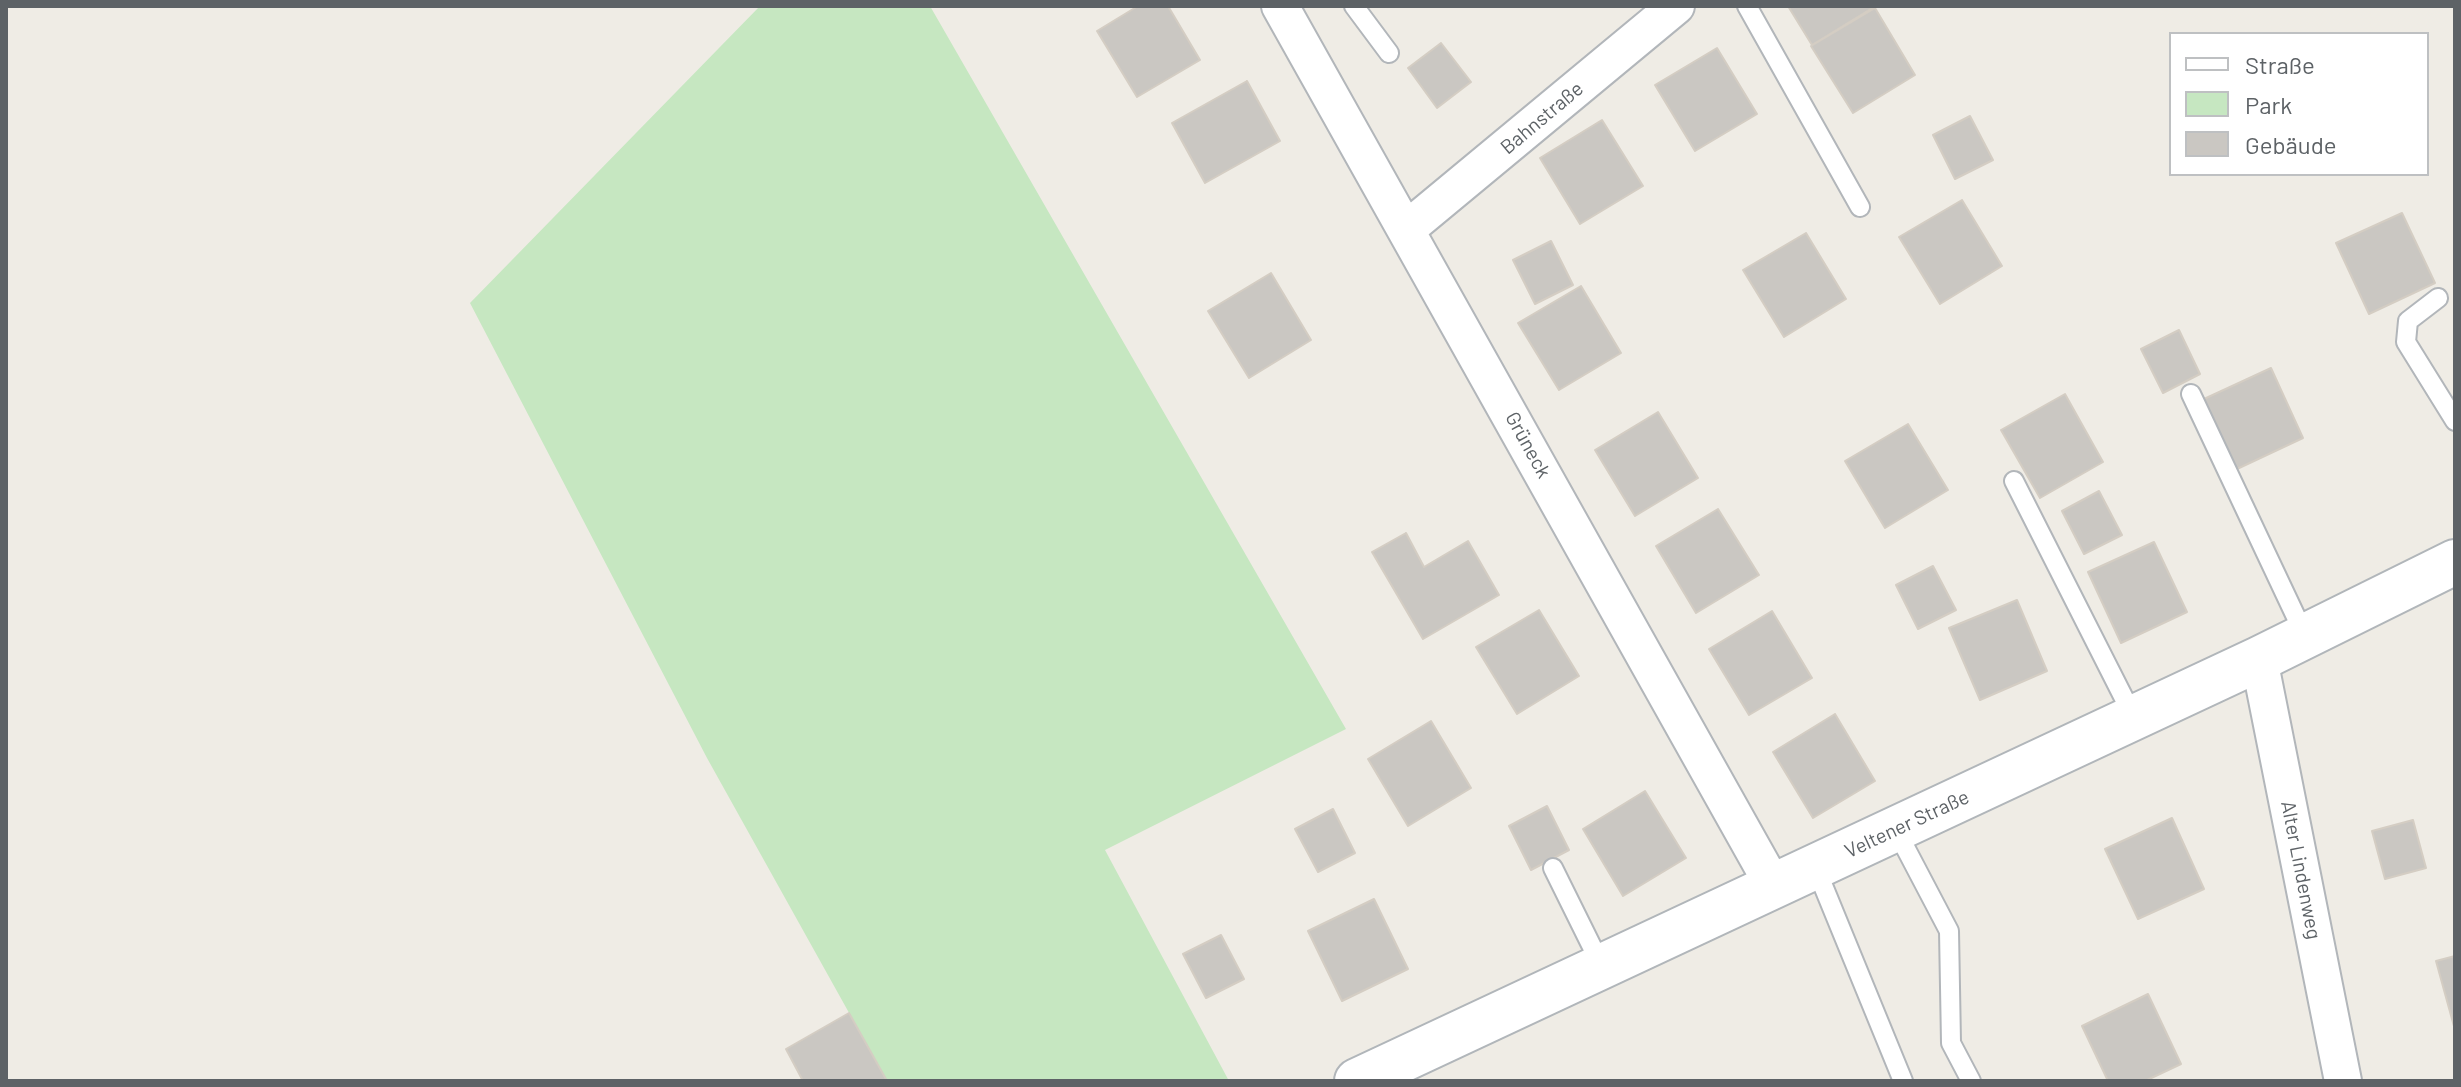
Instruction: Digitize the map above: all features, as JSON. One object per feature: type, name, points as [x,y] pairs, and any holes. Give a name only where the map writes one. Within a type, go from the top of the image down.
[{"type":"main road","name":"Veltener Straße","points":[[1357,1081],[2259,659],[2455,562]]},
{"type":"street","name":"Grüneck","points":[[1280,6],[1773,885]]},
{"type":"street","name":"Bahnstraße","points":[[1407,229],[1676,6]]},
{"type":"street","name":"Alter Lindenweg","points":[[2259,659],[2343,1081]]},
{"type":"lane","points":[[1354,6],[1389,53]]},
{"type":"lane","points":[[1747,6],[1860,207]]},
{"type":"lane","points":[[2438,298],[2408,321],[2406,342],[2455,421]]},
{"type":"lane","points":[[2191,394],[2305,636]]},
{"type":"lane","points":[[2014,481],[2134,718]]},
{"type":"lane","points":[[1896,830],[1949,931],[1951,1043],[1971,1081]]},
{"type":"lane","points":[[1815,866],[1903,1081]]},
{"type":"lane","points":[[1553,868],[1601,965]]},
{"type":"green space","points":[[760,6],[930,6],[1346,729],[1105,850],[1229,1081],[887,1081],[707,758],[470,303]]},
{"type":"building","points":[[1138,6],[1168,6],[1200,60],[1137,97],[1097,31]]},
{"type":"building","points":[[1788,6],[1873,6],[1874,7],[1812,45]]},
{"type":"building","points":[[1875,8],[1915,75],[1853,113],[1811,46]]},
{"type":"building","points":[[1441,43],[1471,82],[1437,108],[1408,68]]},
{"type":"building","points":[[1717,48],[1757,114],[1695,151],[1655,85]]},
{"type":"building","points":[[1247,81],[1280,141],[1205,183],[1172,123]]},
{"type":"building","points":[[1970,116],[1993,160],[1955,179],[1933,135]]},
{"type":"building","points":[[1602,120],[1643,186],[1580,224],[1540,158]]},
{"type":"building","points":[[1962,200],[2002,266],[1940,304],[1899,237]]},
{"type":"building","points":[[2402,213],[2435,283],[2369,314],[2336,243]]},
{"type":"building","points":[[1806,233],[1846,299],[1784,337],[1743,270]]},
{"type":"building","points":[[1551,241],[1573,285],[1535,304],[1513,260]]},
{"type":"building","points":[[1271,273],[1311,340],[1249,378],[1208,311]]},
{"type":"building","points":[[1581,286],[1621,353],[1559,390],[1518,323]]},
{"type":"building","points":[[2179,330],[2200,374],[2163,393],[2141,349]]},
{"type":"building","points":[[2271,368],[2303,438],[2237,469],[2204,399]]},
{"type":"building","points":[[2065,394],[2103,462],[2040,498],[2001,430]]},
{"type":"building","points":[[1658,412],[1698,478],[1635,516],[1595,450]]},
{"type":"building","points":[[1908,424],[1948,490],[1885,528],[1845,461]]},
{"type":"building","points":[[2099,491],[2122,535],[2084,554],[2062,511]]},
{"type":"building","points":[[1718,509],[1759,575],[1696,613],[1656,546]]},
{"type":"building","points":[[1406,533],[1424,567],[1468,541],[1499,595],[1423,639],[1372,552]]},
{"type":"building","points":[[2154,542],[2187,612],[2121,643],[2088,572]]},
{"type":"building","points":[[1933,566],[1956,610],[1918,629],[1896,585]]},
{"type":"building","points":[[2017,600],[2047,671],[1980,700],[1949,628]]},
{"type":"building","points":[[1539,610],[1579,676],[1517,714],[1476,647]]},
{"type":"building","points":[[1772,611],[1812,678],[1749,715],[1709,649]]},
{"type":"building","points":[[1835,714],[1875,781],[1813,818],[1773,752]]},
{"type":"building","points":[[1431,721],[1471,788],[1408,826],[1368,759]]},
{"type":"building","points":[[1645,791],[1686,858],[1623,896],[1583,829]]},
{"type":"building","points":[[1547,806],[1569,850],[1531,870],[1509,826]]},
{"type":"building","points":[[1333,809],[1355,853],[1318,872],[1295,829]]},
{"type":"building","points":[[2172,818],[2204,889],[2138,919],[2105,849]]},
{"type":"building","points":[[2413,820],[2426,868],[2385,879],[2372,831]]},
{"type":"building","points":[[1374,899],[1408,969],[1342,1001],[1308,931]]},
{"type":"building","points":[[1221,935],[1244,979],[1206,998],[1183,954]]},
{"type":"building","points":[[2455,956],[2455,1030],[2436,961]]},
{"type":"building","points":[[2148,994],[2181,1064],[2145,1081],[2108,1081],[2082,1026]]},
{"type":"building","points":[[849,1013],[887,1081],[803,1081],[786,1049]]}]
